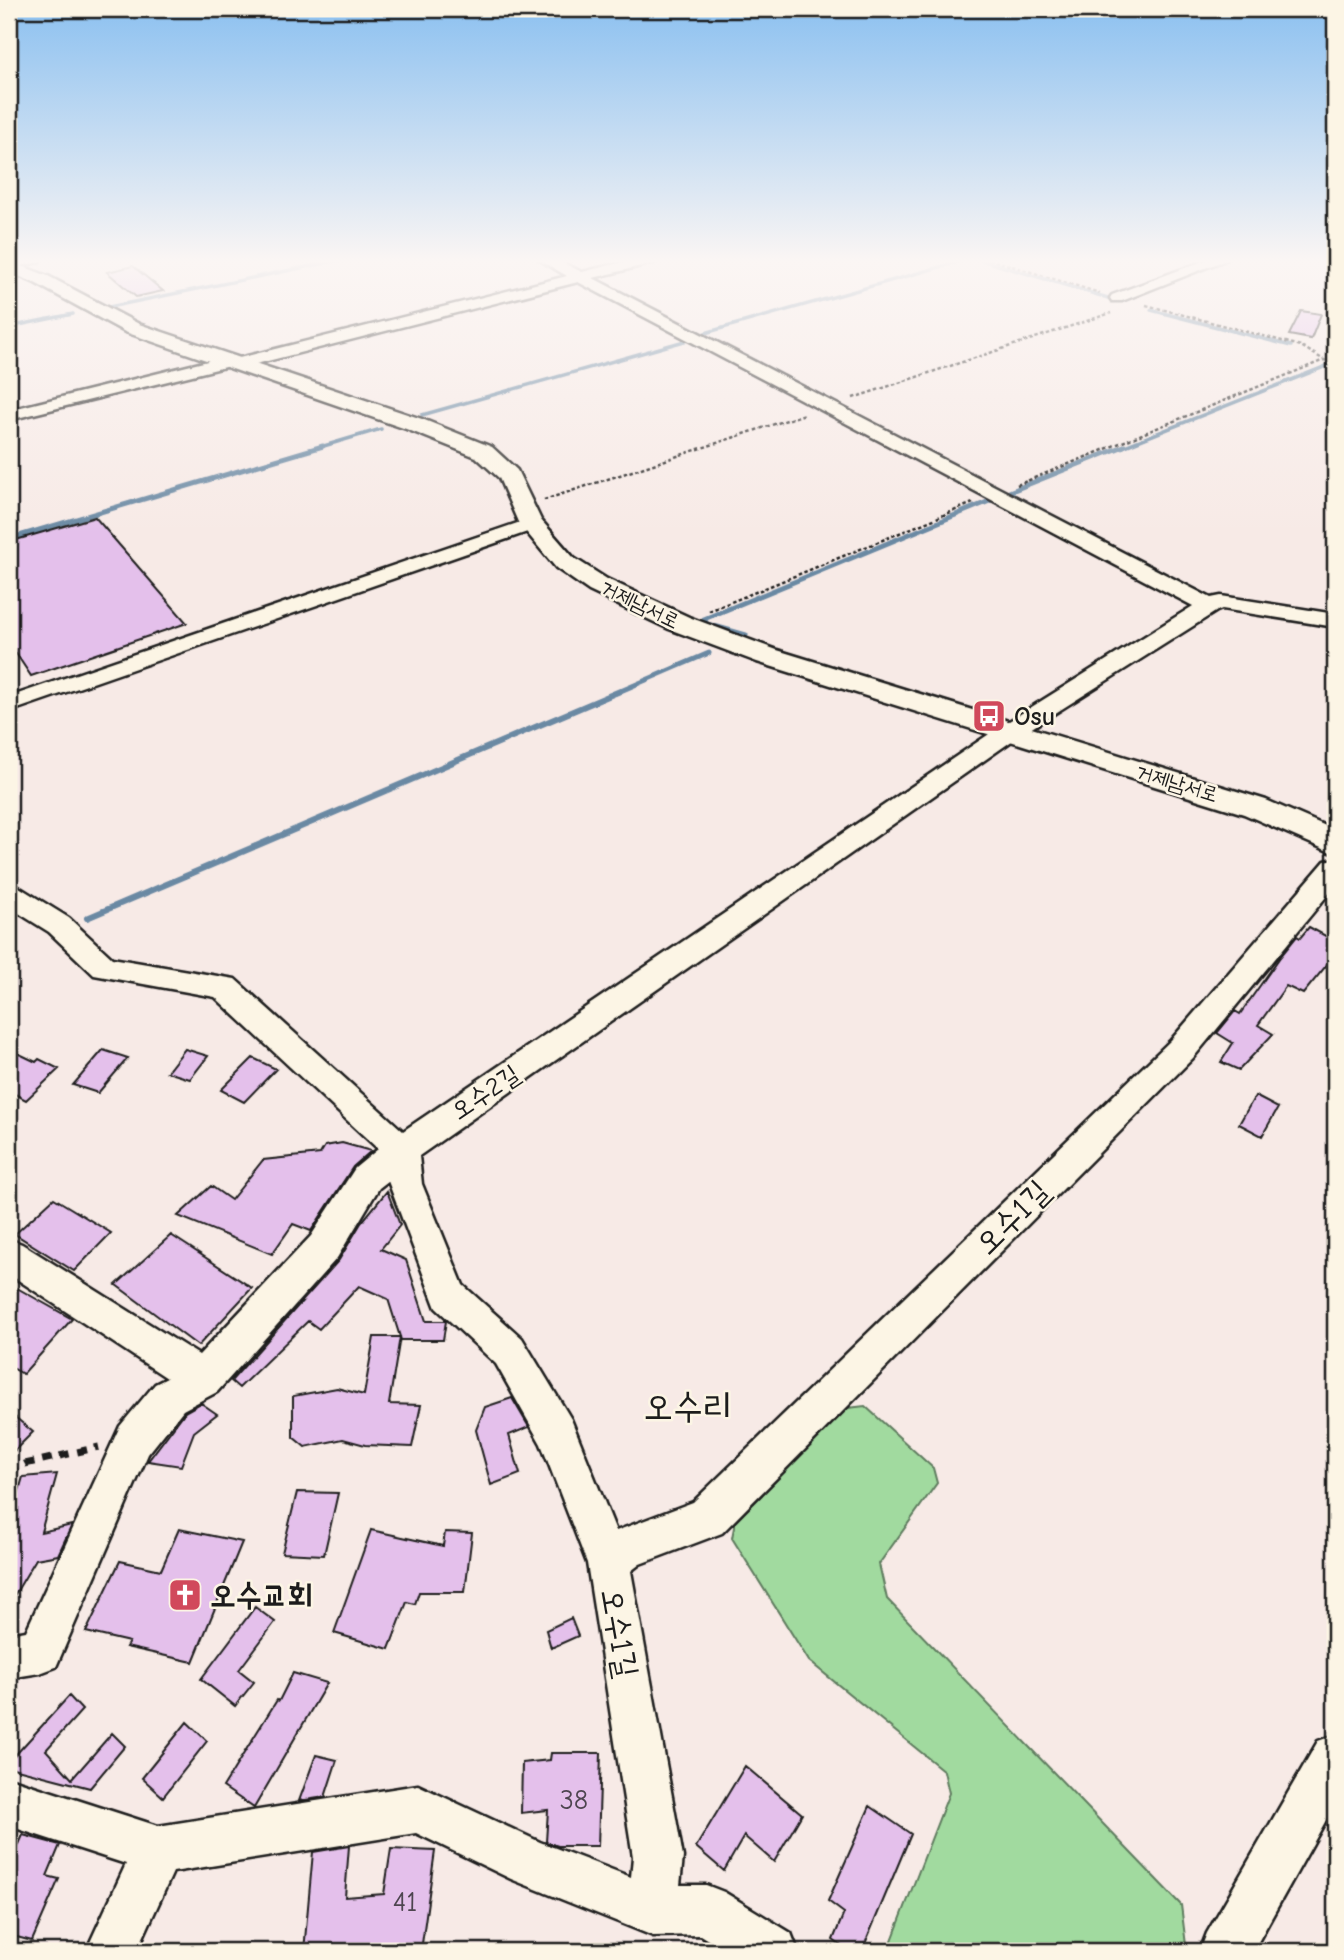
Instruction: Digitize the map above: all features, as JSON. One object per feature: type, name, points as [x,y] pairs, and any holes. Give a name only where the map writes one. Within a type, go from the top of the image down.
[{"type":"main road","name":"거제남서로","points":[[197,350],[414,424],[484,452],[509,475],[532,524],[565,564],[598,585],[679,623],[767,656],[1255,807],[1335,843]]},
{"type":"street","points":[[9,415],[283,350]]},
{"type":"street","points":[[720,350],[1209,606],[1221,603],[1335,620]]},
{"type":"street","points":[[9,705],[532,524]]},
{"type":"street","name":"오수2길","points":[[9,1656],[40,1651],[135,1440],[169,1397],[203,1379],[324,1247],[367,1178],[401,1150],[1010,731],[1209,606]]},
{"type":"street","name":"오수1길","points":[[653,1911],[658,1857],[608,1563],[626,1548],[707,1518],[1182,1049],[1335,869]]},
{"type":"street","points":[[9,894],[59,925],[104,967],[224,987],[401,1150],[405,1184],[449,1296],[509,1351],[557,1433],[608,1563]]},
{"type":"street","points":[[9,1255],[203,1379]]},
{"type":"street","points":[[1225,1951],[1335,1758]]},
{"type":"street","points":[[9,1802],[158,1850],[418,1809],[527,1862],[653,1911],[706,1910],[773,1951]]},
{"type":"street","points":[[111,1951],[158,1850]]},
{"type":"path","points":[[1308,350],[1335,363]]},
{"type":"path","points":[[9,1473],[25,1464],[63,1454],[135,1440]]},
{"type":"green space","points":[[865,1406],[933,1468],[937,1483],[879,1564],[887,1599],[1181,1905],[1186,1945],[1183,1951],[888,1951],[949,1793],[944,1771],[809,1661],[732,1538],[735,1522],[848,1408]]},
{"type":"building","points":[[95,517],[187,623],[31,676],[9,643],[9,542]]},
{"type":"building","points":[[1309,927],[1335,941],[1335,955],[1303,994],[1286,986],[1258,1025],[1273,1034],[1239,1070],[1221,1062],[1233,1043],[1217,1033],[1235,1011],[1240,1014],[1280,957],[1297,936],[1300,938]]},
{"type":"building","points":[[9,1049],[59,1069],[26,1100],[9,1091]]},
{"type":"building","points":[[185,1049],[208,1056],[190,1079],[167,1072]]},
{"type":"building","points":[[103,1050],[128,1058],[98,1093],[73,1085]]},
{"type":"building","points":[[253,1058],[276,1069],[244,1102],[221,1090]]},
{"type":"building","points":[[1255,1096],[1278,1108],[1262,1136],[1239,1124]]},
{"type":"building","points":[[342,1143],[371,1151],[353,1167],[311,1231],[293,1224],[272,1254],[178,1216],[211,1186],[231,1200],[263,1160],[320,1154],[325,1146]]},
{"type":"building","points":[[387,1191],[400,1225],[381,1249],[406,1260],[426,1321],[446,1321],[443,1340],[401,1340],[388,1299],[359,1286],[319,1329],[308,1321],[239,1388],[231,1381],[339,1260],[361,1223]]},
{"type":"building","points":[[54,1198],[111,1233],[74,1271],[15,1234]]},
{"type":"building","points":[[171,1235],[252,1288],[198,1346],[116,1285]]},
{"type":"building","points":[[17,1288],[72,1319],[23,1374],[9,1366],[9,1296]]},
{"type":"building","points":[[374,1337],[400,1337],[389,1404],[421,1405],[412,1447],[365,1445],[343,1439],[305,1447],[293,1437],[293,1396],[337,1388],[364,1395]]},
{"type":"building","points":[[512,1398],[529,1427],[509,1435],[520,1474],[491,1485],[476,1430],[485,1407]]},
{"type":"building","points":[[201,1403],[217,1414],[194,1432],[181,1466],[148,1461],[185,1412]]},
{"type":"building","points":[[9,1412],[33,1432],[9,1456]]},
{"type":"building","points":[[57,1474],[41,1532],[72,1525],[58,1555],[36,1559],[9,1604],[9,1525],[23,1477]]},
{"type":"building","points":[[297,1492],[338,1493],[324,1555],[282,1553]]},
{"type":"building","name":"오수교회","points":[[179,1529],[242,1542],[193,1662],[126,1647],[129,1642],[86,1632],[120,1561],[161,1570]]},
{"type":"building","points":[[371,1530],[443,1546],[445,1532],[472,1533],[465,1592],[419,1592],[415,1604],[407,1602],[389,1649],[334,1633]]},
{"type":"building","points":[[255,1607],[275,1622],[239,1670],[254,1682],[235,1706],[201,1679]]},
{"type":"building","points":[[571,1618],[578,1636],[551,1648],[546,1630]]},
{"type":"building","points":[[293,1673],[327,1683],[254,1808],[223,1787],[277,1700],[279,1701]]},
{"type":"building","points":[[69,1696],[82,1710],[46,1750],[72,1779],[112,1733],[125,1746],[90,1788],[9,1767],[9,1762]]},
{"type":"building","points":[[187,1722],[207,1741],[163,1797],[142,1778]]},
{"type":"building","points":[[551,1753],[601,1753],[598,1846],[558,1846],[546,1842],[548,1810],[521,1813],[522,1763],[550,1760]]},
{"type":"building","points":[[316,1755],[337,1760],[325,1797],[299,1801]]},
{"type":"building","points":[[745,1766],[802,1814],[774,1862],[744,1836],[724,1871],[696,1847]]},
{"type":"building","points":[[870,1806],[911,1834],[862,1951],[848,1951],[833,1940],[844,1913],[828,1901]]},
{"type":"building","points":[[23,1835],[60,1845],[47,1876],[59,1879],[32,1941],[9,1935],[9,1867]]},
{"type":"building","points":[[349,1846],[345,1897],[384,1894],[391,1849],[435,1851],[421,1951],[304,1951],[313,1852]]},
{"type":"waterway","points":[[422,415],[651,350]]},
{"type":"waterway","points":[[1120,448],[1329,365]]},
{"type":"waterway","points":[[317,448],[381,429]]},
{"type":"waterway","points":[[9,539],[323,446]]},
{"type":"waterway","points":[[1009,492],[1124,446]]},
{"type":"waterway","points":[[746,635],[707,624],[704,619],[992,500]]},
{"type":"waterway","points":[[616,693],[709,653]]},
{"type":"waterway","points":[[87,918],[620,691]]},
{"type":"place","name":"Osu","points":[[989,716]]},
{"type":"place","name":"오수교회","points":[[185,1595]]},
{"type":"district","name":"오수리","points":[[688,1406]]}]
